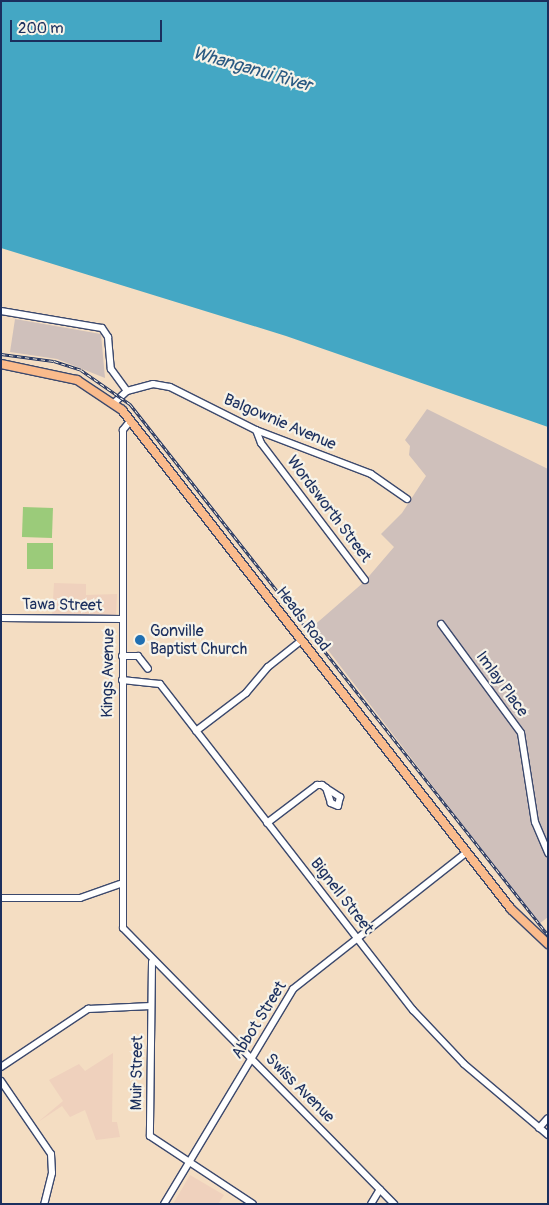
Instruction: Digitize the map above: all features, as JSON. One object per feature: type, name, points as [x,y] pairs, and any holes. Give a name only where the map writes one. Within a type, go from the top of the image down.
[{"type":"main road","name":"Heads Road","points":[[1,364],[65,375],[114,403],[131,420],[517,916],[547,943]]},
{"type":"street","points":[[1,311],[98,327],[106,334],[111,369],[127,391]]},
{"type":"street","name":"Balgownie Avenue","points":[[114,403],[127,391],[153,384],[170,387],[256,430],[371,474],[407,499]]},
{"type":"street","name":"Kings Avenue","points":[[123,928],[120,884],[123,430],[131,420]]},
{"type":"street","name":"Wordsworth Street","points":[[256,430],[261,443],[366,580]]},
{"type":"street","name":"Tawa Street","points":[[1,618],[122,620]]},
{"type":"street","name":"Imlay Place","points":[[441,624],[521,734],[535,822],[548,853]]},
{"type":"street","points":[[196,731],[246,693],[268,667],[302,640]]},
{"type":"street","points":[[122,656],[138,656],[148,669]]},
{"type":"street","name":"Bignell Street","points":[[122,680],[160,684],[413,1010],[464,1064],[548,1135]]},
{"type":"street","points":[[267,822],[313,787],[326,788]]},
{"type":"street","name":"Abbot Street","points":[[164,1204],[293,989],[467,852]]},
{"type":"street","points":[[1,898],[80,898],[120,884]]},
{"type":"street","name":"Swiss Avenue","points":[[123,928],[152,962],[394,1204]]},
{"type":"street","name":"Muir Street","points":[[152,962],[150,1136],[188,1164]]},
{"type":"street","points":[[1,1067],[88,1009],[151,1006]]},
{"type":"street","points":[[1,1081],[4,1089],[50,1154],[52,1173],[44,1204]]},
{"type":"street","points":[[539,1128],[548,1118]]},
{"type":"street","points":[[188,1164],[253,1204]]},
{"type":"street","points":[[371,1204],[380,1189]]},
{"type":"shaded area","points":[[15,319],[101,334],[105,378],[57,359],[10,352]]},
{"type":"shaded area","points":[[427,409],[548,469],[548,917],[539,924],[311,628],[364,582],[394,547],[381,534],[402,513],[426,476],[409,455],[410,446],[405,440]]},
{"type":"shaded area","points":[[54,583],[86,584],[86,595],[117,594],[116,616],[52,616]]},
{"type":"shaded area","points":[[113,1053],[112,1122],[117,1122],[120,1137],[96,1140],[85,1110],[70,1117],[62,1106],[38,1122],[63,1101],[49,1080],[79,1064],[85,1071]]},
{"type":"shaded area","points":[[190,1175],[224,1195],[218,1204],[173,1204]]},
{"type":"green space","points":[[23,507],[53,508],[52,538],[22,537]]},
{"type":"green space","points":[[27,543],[53,543],[53,569],[27,569]]},
{"type":"water","name":"Whanganui River","points":[[1,1],[548,1],[548,427],[286,336],[1,248]]},
{"type":"railway","points":[[1,354],[54,361],[81,370],[130,404],[548,935]]},
{"type":"place","name":"Gonville Baptist Church","points":[[140,640]]}]
